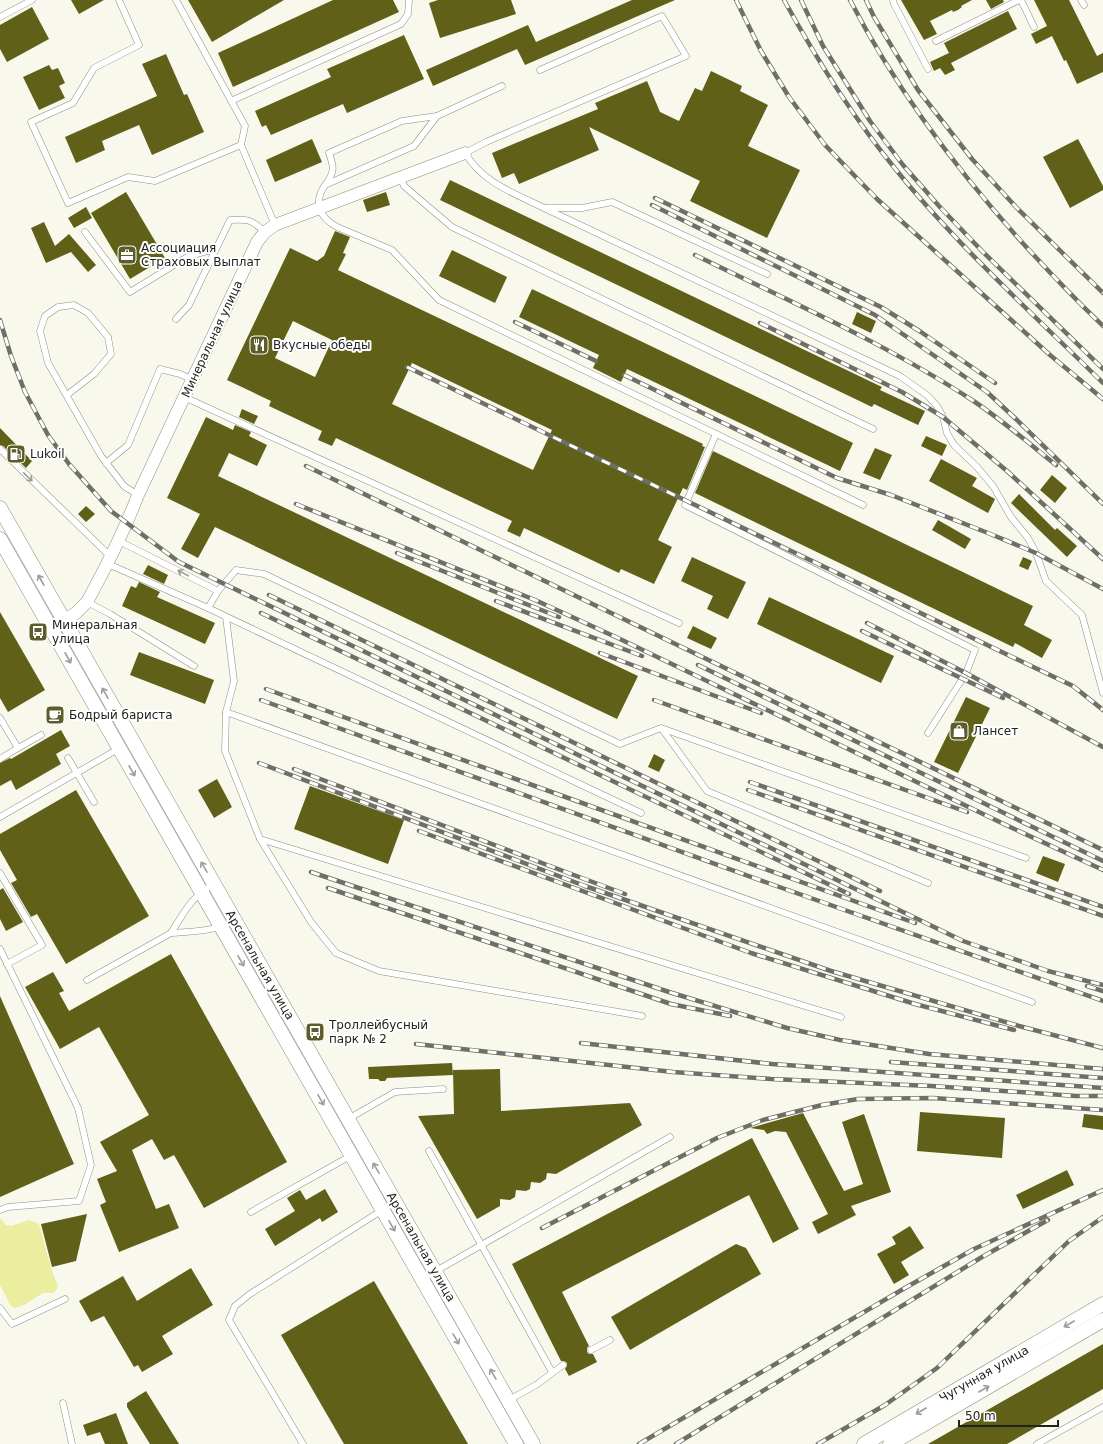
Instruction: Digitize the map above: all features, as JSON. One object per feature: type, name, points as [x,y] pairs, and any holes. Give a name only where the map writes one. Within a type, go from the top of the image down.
[{"type":"street","points":[[270,228],[465,152]]},
{"type":"street","name":"Минеральная улица","points":[[51,628],[76,613],[87,602],[110,560],[138,495],[257,242],[270,228]]},
{"type":"street","name":"Арсенальная улица","points":[[0,508],[533,1444]]},
{"type":"street","name":"Арсенальная улица","points":[[0,539],[516,1444]]},
{"type":"street","name":"Чугунная улица","points":[[864,1444],[1103,1304]]},
{"type":"street","name":"Чугунная улица","points":[[890,1444],[1103,1320]]},
{"type":"lane","points":[[0,17],[32,0]]},
{"type":"lane","points":[[119,0],[139,45],[94,68],[73,103],[31,122],[68,203],[128,177],[155,181],[240,145]]},
{"type":"lane","points":[[176,0],[245,126],[240,145],[270,228]]},
{"type":"lane","points":[[232,101],[401,24],[408,14],[409,0]]},
{"type":"lane","points":[[893,0],[928,69]]},
{"type":"lane","points":[[936,41],[1020,0],[1034,26]]},
{"type":"lane","points":[[540,70],[662,16],[686,56],[465,152],[476,169],[485,177],[544,208],[900,376],[928,396],[937,406],[943,417],[947,432],[954,445],[977,467],[993,486],[1011,517],[1028,538],[1036,553],[1046,581],[1082,615],[1103,693]]},
{"type":"lane","points":[[502,86],[437,116],[402,121],[329,153],[333,164],[332,175],[318,199],[319,208],[323,216],[328,222],[392,250],[439,300],[863,505]]},
{"type":"lane","points":[[325,185],[414,146],[437,116]]},
{"type":"lane","points":[[401,178],[404,186],[452,227],[873,429]]},
{"type":"lane","points":[[544,208],[582,208],[612,202],[767,274]]},
{"type":"lane","points":[[176,319],[189,305],[230,220],[247,219],[270,228]]},
{"type":"lane","points":[[84,232],[130,292],[189,256],[215,249]]},
{"type":"lane","points":[[67,395],[94,374],[111,354],[108,337],[88,313],[74,305],[58,307],[45,316],[40,331],[48,363],[101,456],[124,486],[138,495]]},
{"type":"lane","points":[[106,463],[128,445],[160,369],[180,374],[193,380]]},
{"type":"lane","points":[[184,398],[679,623]]},
{"type":"lane","points":[[716,434],[685,505],[976,650],[964,676],[928,733]]},
{"type":"lane","points":[[0,450],[110,560],[226,618],[641,812]]},
{"type":"lane","points":[[119,541],[218,591]]},
{"type":"lane","points":[[208,608],[218,591],[236,570],[264,574],[620,744],[661,728],[1026,858]]},
{"type":"lane","points":[[87,602],[110,614],[194,666]]},
{"type":"lane","points":[[226,618],[234,681],[226,712],[225,751],[260,839],[311,922],[336,952],[379,971],[642,1016]]},
{"type":"lane","points":[[226,712],[1032,1002]]},
{"type":"lane","points":[[0,718],[18,748]]},
{"type":"lane","points":[[661,728],[707,791],[928,883]]},
{"type":"lane","points":[[0,759],[41,735]]},
{"type":"lane","points":[[0,817],[132,741]]},
{"type":"lane","points":[[68,758],[94,802]]},
{"type":"lane","points":[[260,839],[842,1018]]},
{"type":"lane","points":[[0,872],[42,945],[8,964]]},
{"type":"lane","points":[[171,933],[189,904],[201,891],[214,884]]},
{"type":"lane","points":[[87,980],[171,933],[204,931],[222,927],[234,920]]},
{"type":"lane","points":[[0,949],[78,1108],[91,1165],[79,1201],[8,1207],[0,1210]]},
{"type":"lane","points":[[348,1119],[395,1092],[442,1089]]},
{"type":"lane","points":[[422,1278],[670,1137]]},
{"type":"lane","points":[[251,1212],[364,1148]]},
{"type":"lane","points":[[429,1151],[552,1372]]},
{"type":"lane","points":[[304,1444],[229,1320],[235,1306],[250,1294],[395,1202]]},
{"type":"lane","points":[[0,1308],[12,1324],[65,1299]]},
{"type":"lane","points":[[591,1350],[610,1340]]},
{"type":"lane","points":[[495,1407],[536,1384],[563,1364]]},
{"type":"lane","points":[[63,1403],[72,1444]]},
{"type":"lane","points":[[1038,1444],[1103,1407]]},
{"type":"green space","points":[[0,1218],[6,1225],[11,1226],[29,1220],[39,1224],[52,1271],[58,1286],[53,1293],[43,1293],[24,1305],[15,1308],[11,1306],[0,1285]]},
{"type":"building","points":[[71,0],[104,0],[79,14]]},
{"type":"building","points":[[188,0],[284,0],[212,42]]},
{"type":"building","points":[[333,0],[393,0],[399,12],[233,87],[218,53]]},
{"type":"building","points":[[438,0],[511,0],[516,14],[440,38],[429,3]]},
{"type":"building","points":[[632,0],[675,0],[525,65],[517,49],[433,86],[426,70],[528,25],[536,42]]},
{"type":"building","points":[[901,0],[972,0],[961,6],[962,7],[958,10],[953,12],[952,10],[930,21],[937,34],[924,40]]},
{"type":"building","points":[[986,0],[1003,0],[1004,2],[991,9]]},
{"type":"building","points":[[1034,0],[1069,0],[1097,56],[1103,53],[1103,72],[1077,84],[1066,60],[1064,61],[1052,36],[1036,44],[1031,34],[1047,26]]},
{"type":"building","points":[[32,7],[49,39],[7,62],[0,49],[0,25]]},
{"type":"building","points":[[1008,11],[1017,29],[951,63],[955,70],[945,75],[940,68],[934,71],[930,62],[949,53],[944,43]]},
{"type":"building","points":[[404,35],[424,79],[347,113],[343,104],[271,135],[266,125],[262,127],[255,111],[331,77],[327,69]]},
{"type":"building","points":[[166,54],[184,95],[187,94],[204,132],[152,155],[139,125],[102,141],[105,150],[76,163],[65,137],[157,96],[142,64]]},
{"type":"building","points":[[49,65],[52,70],[58,68],[65,83],[59,86],[65,98],[39,110],[23,77]]},
{"type":"building","points":[[711,71],[742,86],[740,91],[768,105],[748,146],[800,170],[767,238],[690,201],[700,181],[589,127],[599,150],[519,184],[514,173],[502,178],[492,153],[598,109],[595,103],[647,81],[660,112],[679,121],[695,88],[702,91]]},
{"type":"building","points":[[312,139],[322,162],[275,182],[266,160]]},
{"type":"building","points":[[1078,139],[1103,186],[1103,190],[1070,208],[1043,157]]},
{"type":"building","points":[[450,180],[882,387],[880,390],[925,411],[918,425],[874,404],[872,407],[440,200]]},
{"type":"building","points":[[126,192],[165,258],[130,279],[91,213]]},
{"type":"building","points":[[386,192],[390,205],[367,212],[363,200]]},
{"type":"building","points":[[86,207],[92,218],[74,228],[68,218]]},
{"type":"building","points":[[44,222],[55,246],[69,234],[96,265],[88,272],[71,252],[46,263],[31,228]]},
{"type":"building","points":[[335,231],[350,237],[343,253],[346,254],[338,270],[703,444],[702,446],[705,447],[687,490],[683,488],[658,540],[672,547],[654,584],[621,569],[619,573],[524,528],[520,537],[507,531],[512,521],[336,438],[332,446],[318,440],[322,431],[269,406],[271,401],[227,380],[290,248],[317,261],[324,256]],"holes":[[[293,321],[332,340],[315,377],[275,358]],[[412,363],[552,430],[533,470],[392,404]]]},
{"type":"building","points":[[452,250],[507,277],[495,303],[439,276]]},
{"type":"building","points":[[532,289],[853,443],[840,471],[627,369],[621,382],[593,368],[599,355],[519,317]]},
{"type":"building","points":[[857,312],[876,321],[871,333],[852,324]]},
{"type":"building","points":[[242,409],[258,416],[254,424],[239,417]]},
{"type":"building","points":[[206,417],[233,430],[235,425],[251,432],[249,436],[267,445],[257,466],[229,453],[218,476],[638,676],[617,719],[215,527],[198,558],[181,549],[200,514],[167,498]]},
{"type":"building","name":"Lukoil","points":[[0,428],[32,461],[26,468],[3,446],[0,445]]},
{"type":"building","points":[[926,436],[947,445],[942,456],[921,446]]},
{"type":"building","points":[[875,448],[892,455],[880,480],[863,473]]},
{"type":"building","points":[[713,451],[1033,606],[1024,625],[1052,640],[1042,658],[1015,643],[1013,647],[695,493]]},
{"type":"building","points":[[941,459],[977,478],[972,486],[995,499],[988,513],[929,481]]},
{"type":"building","points":[[1052,475],[1067,488],[1055,503],[1040,490]]},
{"type":"building","points":[[1019,494],[1055,530],[1057,528],[1077,546],[1067,557],[1011,503]]},
{"type":"building","points":[[86,506],[95,514],[86,522],[78,514]]},
{"type":"building","points":[[938,520],[971,539],[965,549],[932,530]]},
{"type":"building","points":[[692,557],[746,582],[728,619],[707,609],[713,596],[681,581]]},
{"type":"building","points":[[1023,557],[1032,561],[1028,570],[1019,566]]},
{"type":"building","points":[[148,565],[168,575],[164,584],[143,574]]},
{"type":"building","points":[[139,582],[160,592],[157,597],[215,623],[205,644],[122,606],[131,586],[136,588]]},
{"type":"building","points":[[769,597],[894,656],[881,683],[757,624]]},
{"type":"building","points":[[0,612],[45,690],[8,712],[0,698]]},
{"type":"building","points":[[693,626],[717,638],[711,649],[687,638]]},
{"type":"building","points":[[139,652],[214,680],[205,704],[130,675]]},
{"type":"building","points":[[966,697],[990,708],[958,773],[934,762]]},
{"type":"building","points":[[61,730],[70,746],[56,754],[61,764],[16,790],[11,780],[0,786],[0,763],[10,758],[11,759]]},
{"type":"building","points":[[654,754],[665,760],[659,772],[648,767]]},
{"type":"building","points":[[217,779],[232,807],[214,818],[198,790]]},
{"type":"building","points":[[310,786],[404,820],[388,864],[294,829]]},
{"type":"building","points":[[76,790],[149,916],[66,964],[37,914],[31,917],[11,883],[17,880],[0,850],[0,834]]},
{"type":"building","points":[[1043,856],[1065,864],[1058,882],[1036,873]]},
{"type":"building","points":[[3,888],[23,922],[6,931],[0,919],[0,890]]},
{"type":"building","points":[[171,954],[287,1162],[204,1208],[174,1155],[164,1160],[152,1139],[132,1150],[156,1209],[169,1204],[179,1228],[119,1252],[100,1205],[106,1202],[97,1179],[117,1171],[100,1142],[149,1115],[99,1027],[60,1049],[25,987],[53,972],[64,991],[59,993],[69,1011]]},
{"type":"building","points":[[0,996],[74,1164],[0,1197]]},
{"type":"building","points":[[452,1063],[453,1075],[387,1078],[385,1081],[369,1079],[368,1067]]},
{"type":"building","points":[[500,1069],[501,1111],[630,1103],[642,1125],[556,1174],[547,1173],[546,1179],[540,1183],[531,1182],[530,1189],[526,1191],[516,1190],[515,1197],[510,1200],[500,1199],[500,1206],[477,1219],[418,1116],[454,1114],[453,1070]]},
{"type":"building","points":[[920,1112],[1005,1118],[1002,1158],[917,1151]]},
{"type":"building","points":[[803,1113],[844,1191],[863,1184],[842,1122],[864,1114],[891,1192],[851,1206],[856,1215],[818,1234],[812,1222],[828,1214],[786,1132],[775,1131],[767,1134],[764,1130],[750,1128]]},
{"type":"building","points":[[1084,1114],[1103,1116],[1103,1130],[1082,1127]]},
{"type":"building","points":[[752,1138],[799,1229],[773,1243],[749,1195],[562,1292],[589,1346],[587,1348],[587,1352],[589,1354],[593,1354],[597,1362],[569,1376],[565,1369],[567,1363],[561,1361],[512,1264]]},
{"type":"building","points":[[1067,1170],[1074,1185],[1023,1209],[1016,1195]]},
{"type":"building","points":[[325,1189],[338,1212],[322,1222],[320,1218],[275,1246],[265,1229],[295,1211],[287,1198],[300,1190],[306,1200]]},
{"type":"building","points":[[87,1214],[76,1261],[52,1267],[41,1224]]},
{"type":"building","points":[[910,1226],[924,1248],[901,1262],[909,1275],[894,1284],[877,1254],[896,1244],[892,1237]]},
{"type":"building","points":[[736,1244],[746,1248],[761,1274],[630,1350],[611,1317]]},
{"type":"building","points":[[191,1268],[213,1305],[162,1336],[173,1354],[142,1372],[138,1365],[134,1367],[104,1316],[91,1322],[79,1301],[123,1276],[137,1301]]},
{"type":"building","points":[[374,1281],[468,1444],[344,1444],[281,1335]]},
{"type":"building","points":[[1103,1344],[1103,1389],[1007,1444],[928,1444]]},
{"type":"building","points":[[146,1391],[179,1444],[150,1444],[127,1407],[127,1403]]},
{"type":"building","points":[[116,1413],[128,1444],[105,1444],[100,1432],[87,1436],[83,1425]]},
{"type":"railway","points":[[736,0],[761,51],[789,97],[825,145],[877,199],[1050,355],[1103,399]]},
{"type":"railway","points":[[784,0],[810,45],[851,110],[897,171],[945,226],[971,253],[1103,383]]},
{"type":"railway","points":[[801,0],[823,46],[870,121],[903,165],[939,206],[982,251],[1103,369]]},
{"type":"railway","points":[[850,0],[875,45],[902,88],[963,173],[1031,252],[1103,326]]},
{"type":"railway","points":[[866,0],[874,17],[918,90],[972,159],[1016,207],[1103,293]]},
{"type":"railway","points":[[655,198],[881,307],[921,332],[995,383]]},
{"type":"railway","points":[[652,205],[875,315],[987,392],[1103,504]]},
{"type":"railway","points":[[695,255],[873,342],[942,381],[996,417],[1056,465]]},
{"type":"railway","points":[[0,320],[11,356],[25,392],[48,435],[69,464],[111,511],[179,562],[963,941],[1048,971],[1103,985]]},
{"type":"railway","points":[[515,322],[596,361]]},
{"type":"railway","points":[[760,323],[902,392],[943,417],[1007,471],[1103,559]]},
{"type":"railway","points":[[407,367],[1073,686],[1103,710]]},
{"type":"railway","points":[[624,375],[837,478],[891,495],[1036,553],[1103,589]]},
{"type":"railway","points":[[306,466],[1103,850]]},
{"type":"railway","points":[[296,504],[535,600],[620,639],[1008,826],[1103,870]]},
{"type":"railway","points":[[397,553],[559,617]]},
{"type":"railway","points":[[269,595],[880,891]]},
{"type":"railway","points":[[496,601],[642,656]]},
{"type":"railway","points":[[261,613],[849,894]]},
{"type":"railway","points":[[867,623],[966,673],[1103,747]]},
{"type":"railway","points":[[862,631],[1003,698]]},
{"type":"railway","points":[[600,653],[761,713]]},
{"type":"railway","points":[[698,665],[1103,861]]},
{"type":"railway","points":[[266,689],[915,923]]},
{"type":"railway","points":[[261,700],[768,883],[1103,1001]]},
{"type":"railway","points":[[654,700],[967,812]]},
{"type":"railway","points":[[259,763],[585,886],[831,971],[1019,1026],[1103,1048]]},
{"type":"railway","points":[[294,769],[625,894]]},
{"type":"railway","points":[[750,782],[1103,907]]},
{"type":"railway","points":[[748,790],[1103,916]]},
{"type":"railway","points":[[419,831],[751,953],[915,1004],[1014,1030]]},
{"type":"railway","points":[[311,872],[669,992],[787,1028],[840,1040],[929,1054],[1103,1069]]},
{"type":"railway","points":[[328,888],[671,1004],[730,1016]]},
{"type":"railway","points":[[1087,986],[1103,991]]},
{"type":"railway","points":[[581,1043],[772,1064],[1103,1088]]},
{"type":"railway","points":[[416,1044],[673,1072],[771,1079],[931,1086],[1076,1096],[1103,1096]]},
{"type":"railway","points":[[891,1062],[1103,1078]]},
{"type":"railway","points":[[542,1228],[717,1138],[763,1120],[822,1105],[858,1099],[933,1098],[1103,1110]]},
{"type":"railway","points":[[639,1444],[974,1249],[1103,1190]]},
{"type":"railway","points":[[818,1444],[885,1405],[937,1368],[1069,1241],[1103,1217]]},
{"type":"railway","points":[[676,1444],[982,1257],[1048,1220]]},
{"type":"place","name":"Ассоциация Страховых Выплат","points":[[127,255]]},
{"type":"place","name":"Вкусные обеды","points":[[259,345]]},
{"type":"place","name":"Lukoil","points":[[16,454]]},
{"type":"place","name":"Минеральная улица","points":[[38,632]]},
{"type":"place","name":"Бодрый бариста","points":[[55,715]]},
{"type":"place","name":"Лансет","points":[[959,731]]},
{"type":"place","name":"Троллейбусный парк № 2","points":[[315,1032]]}]
